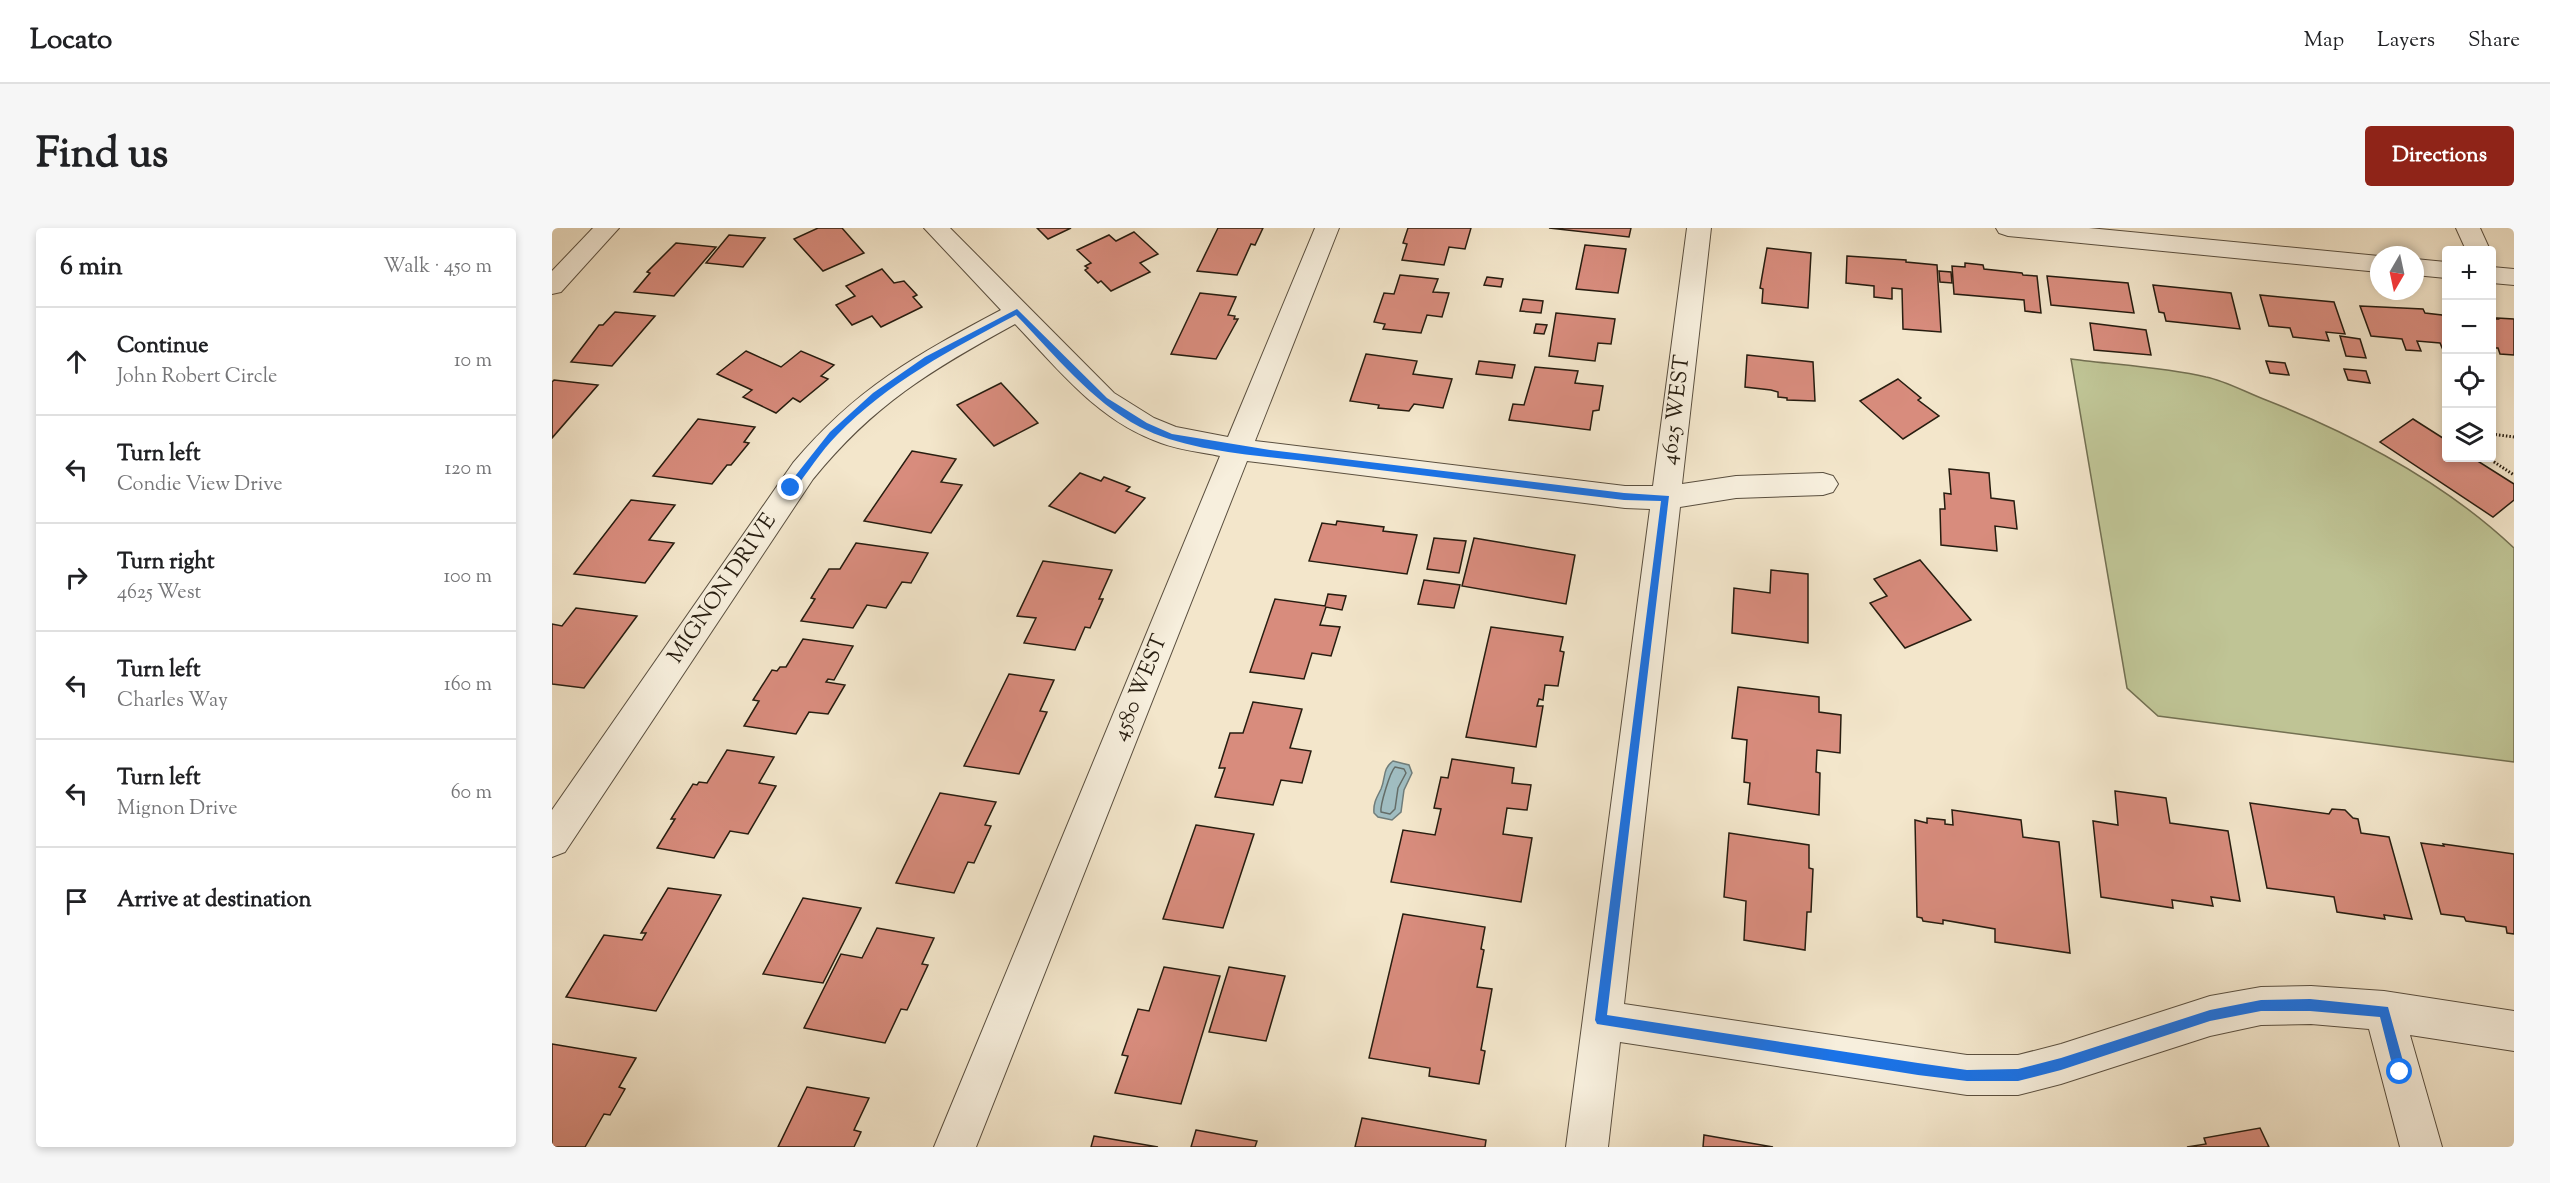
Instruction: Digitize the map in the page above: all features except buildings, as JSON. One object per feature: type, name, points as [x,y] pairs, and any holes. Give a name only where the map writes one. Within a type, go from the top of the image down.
[{"type":"street","points":[[552,286],[607,228]]},
{"type":"street","points":[[936,228],[1089,386],[1122,413],[1171,436],[1237,449],[1624,497],[1666,498],[1736,487],[1823,484]]},
{"type":"street","name":"4580 WEST","points":[[954,1147],[1327,228]]},
{"type":"street","name":"4625 WEST","points":[[1587,1147],[1699,228]]},
{"type":"street","points":[[2008,228],[2085,232],[2370,263]]},
{"type":"street","points":[[2468,228],[2476,246]]},
{"type":"street","points":[[2424,268],[2442,270]]},
{"type":"street","points":[[2496,275],[2514,277]]},
{"type":"street","name":"MIGNON DRIVE","points":[[552,840],[797,480],[833,434],[853,414],[927,359],[1017,312]]},
{"type":"street","points":[[1601,1020],[1967,1076],[2018,1075],[2061,1064],[2177,1025],[2261,1006],[2310,1005],[2384,1011],[2514,1031]]},
{"type":"street","points":[[2384,1011],[2421,1147]]},
{"type":"path","points":[[2496,435],[2514,437]]},
{"type":"path","points":[[2494,462],[2514,475]]},
{"type":"green space","points":[[2071,359],[2156,368],[2206,377],[2229,384],[2332,429],[2397,462],[2458,502],[2514,548],[2514,762],[2158,716],[2127,688]]},
{"type":"water","points":[[1393,761],[1409,765],[1412,773],[1404,790],[1401,812],[1392,820],[1378,817],[1374,809],[1386,770]]},
{"type":"route","points":[[791,488],[833,434],[876,395],[927,359],[1017,312],[1104,400],[1144,425],[1171,436],[1204,444],[1270,454],[1624,497],[1666,498],[1601,1020],[1967,1076],[2018,1075],[2061,1064],[2210,1016],[2261,1006],[2310,1005],[2384,1011],[2400,1072]]}]
